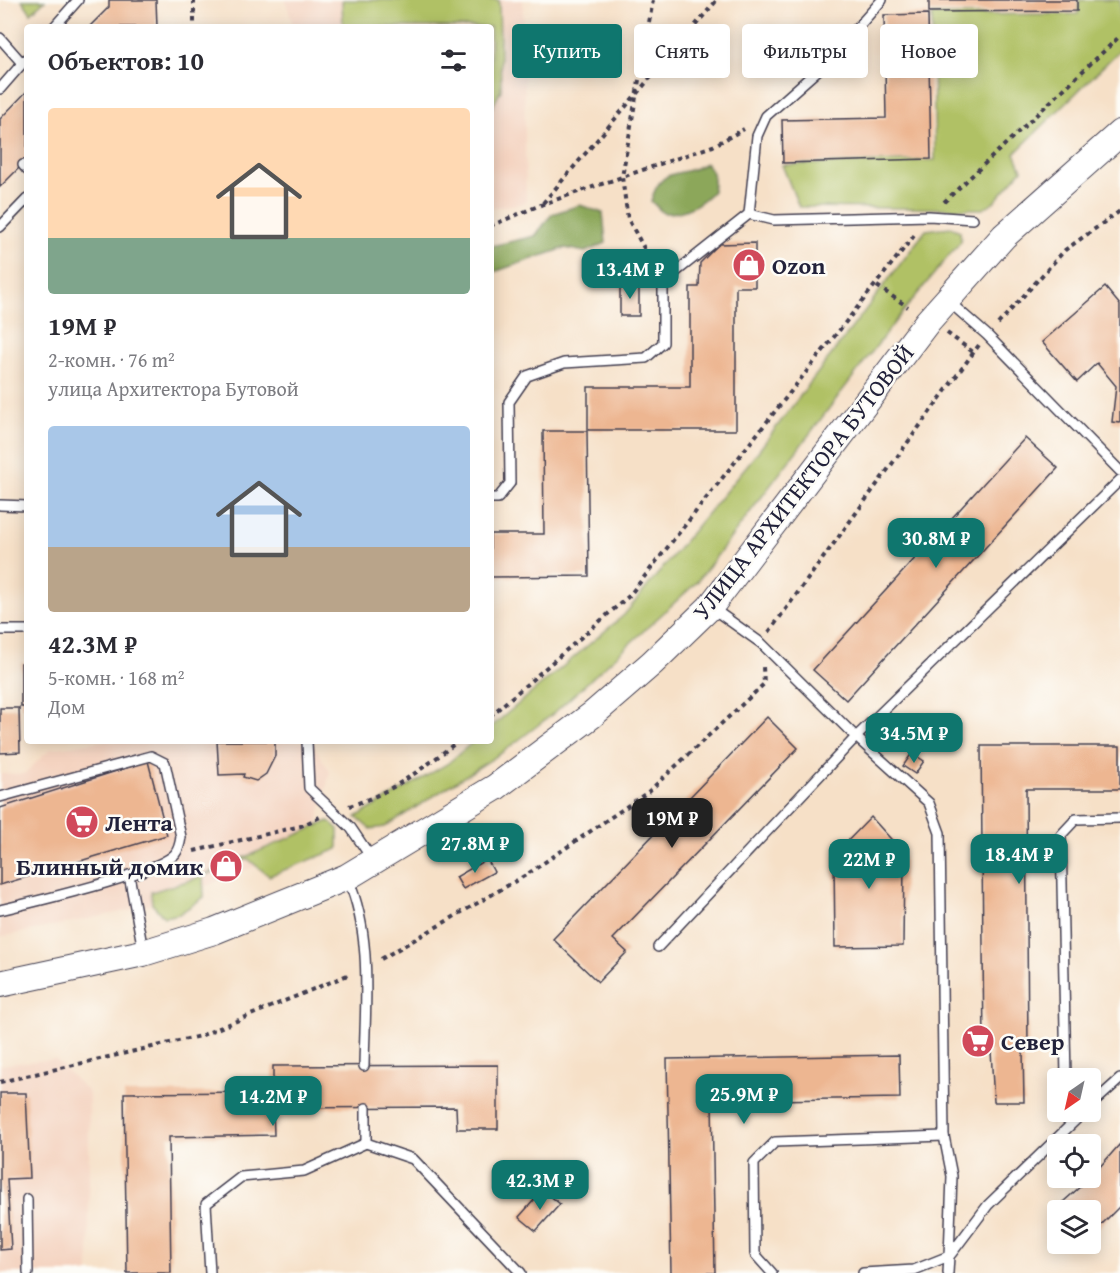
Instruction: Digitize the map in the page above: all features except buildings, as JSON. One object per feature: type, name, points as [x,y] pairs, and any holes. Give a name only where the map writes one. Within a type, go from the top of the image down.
[{"type":"main road","name":"УЛИЦА АРХИТЕКТОРА БУТОВОЙ","points":[[0,984],[143,953],[214,932],[347,877],[496,787],[592,715],[652,663],[710,607],[946,299],[1004,236],[1119,135]]},
{"type":"lane","points":[[57,24],[78,0]]},
{"type":"lane","points":[[494,498],[498,498],[510,483],[509,402],[526,376],[564,363],[646,358],[663,343],[663,282],[749,214],[757,136],[766,116],[826,63],[882,0]]},
{"type":"lane","points":[[0,38],[24,60],[0,89]]},
{"type":"lane","points":[[0,227],[24,202]]},
{"type":"lane","points":[[749,214],[774,219],[929,216],[973,219]]},
{"type":"lane","points":[[946,299],[987,335],[1120,471]]},
{"type":"lane","points":[[658,947],[856,737],[1120,480]]},
{"type":"lane","points":[[0,505],[24,506]]},
{"type":"lane","points":[[710,607],[761,643],[856,737],[929,803],[940,833],[944,1136],[952,1176],[948,1273]]},
{"type":"lane","points":[[0,630],[24,630]]},
{"type":"lane","points":[[308,744],[309,788],[351,828],[374,861]]},
{"type":"lane","points":[[0,797],[151,756],[160,758],[165,763],[181,837],[180,846],[174,856],[129,875],[0,910]]},
{"type":"lane","points":[[1066,1068],[1061,835],[1076,819],[1120,818]]},
{"type":"lane","points":[[129,875],[143,953]]},
{"type":"lane","points":[[347,877],[360,907],[364,958],[364,1066]]},
{"type":"lane","points":[[1101,1096],[1120,1079]]},
{"type":"lane","points":[[366,1108],[366,1143]]},
{"type":"lane","points":[[863,1273],[914,1270],[949,1256],[988,1204],[1071,1124]]},
{"type":"lane","points":[[772,1273],[755,1254],[754,1163],[775,1142],[944,1136]]},
{"type":"lane","points":[[210,1273],[206,1204],[241,1177],[304,1172],[366,1143],[413,1159],[521,1273]]},
{"type":"lane","points":[[27,1199],[28,1273]]},
{"type":"path","points":[[194,0],[194,24]]},
{"type":"path","points":[[653,0],[622,177],[628,219],[663,282]]},
{"type":"path","points":[[543,204],[717,0]]},
{"type":"path","points":[[494,713],[629,596],[889,271],[929,216],[1120,36]]},
{"type":"path","points":[[494,224],[543,204],[713,146],[766,116]]},
{"type":"path","points":[[174,856],[301,826],[334,811],[365,802],[422,769],[454,744]]},
{"type":"shaded area","points":[[285,0],[523,0],[523,24],[512,24],[512,78],[524,78],[526,203],[494,208],[494,24],[293,24]]},
{"type":"shaded area","points":[[82,744],[313,744],[330,772],[312,844],[185,894],[126,911],[0,937],[0,774],[24,774],[50,749]]},
{"type":"shaded area","points":[[55,1059],[89,1093],[89,1273],[0,1273],[0,1065]]},
{"type":"green space","points":[[22,0],[45,0],[31,13]]},
{"type":"green space","points":[[342,0],[499,0],[501,90],[494,104],[494,24],[343,24]]},
{"type":"green space","points":[[1079,0],[1120,0],[1120,50],[1015,153],[1022,170],[995,201],[983,209],[799,207],[782,165],[935,160],[933,78],[978,78],[978,24],[932,24],[932,15],[1078,14]]},
{"type":"green space","points":[[706,163],[713,173],[713,191],[702,201],[684,210],[663,213],[651,201],[655,189],[666,177]]},
{"type":"green space","points":[[580,205],[603,213],[606,243],[585,252],[565,248],[494,272],[494,245],[535,236],[552,214]]},
{"type":"green space","points":[[951,227],[960,231],[961,241],[897,319],[697,582],[554,713],[503,752],[385,827],[370,829],[356,817],[447,764],[470,744],[494,744],[494,724],[624,615],[753,458],[926,230]]},
{"type":"green space","points":[[329,821],[338,829],[338,849],[269,876],[248,859],[203,876],[204,897],[179,914],[164,917],[152,904],[151,892],[194,879]]},
{"type":"place","name":"Ozon","points":[[749,265]]},
{"type":"place","name":"Лента","points":[[82,822]]},
{"type":"place","name":"Блинный домик","points":[[226,866]]},
{"type":"place","name":"Север","points":[[978,1041]]}]
